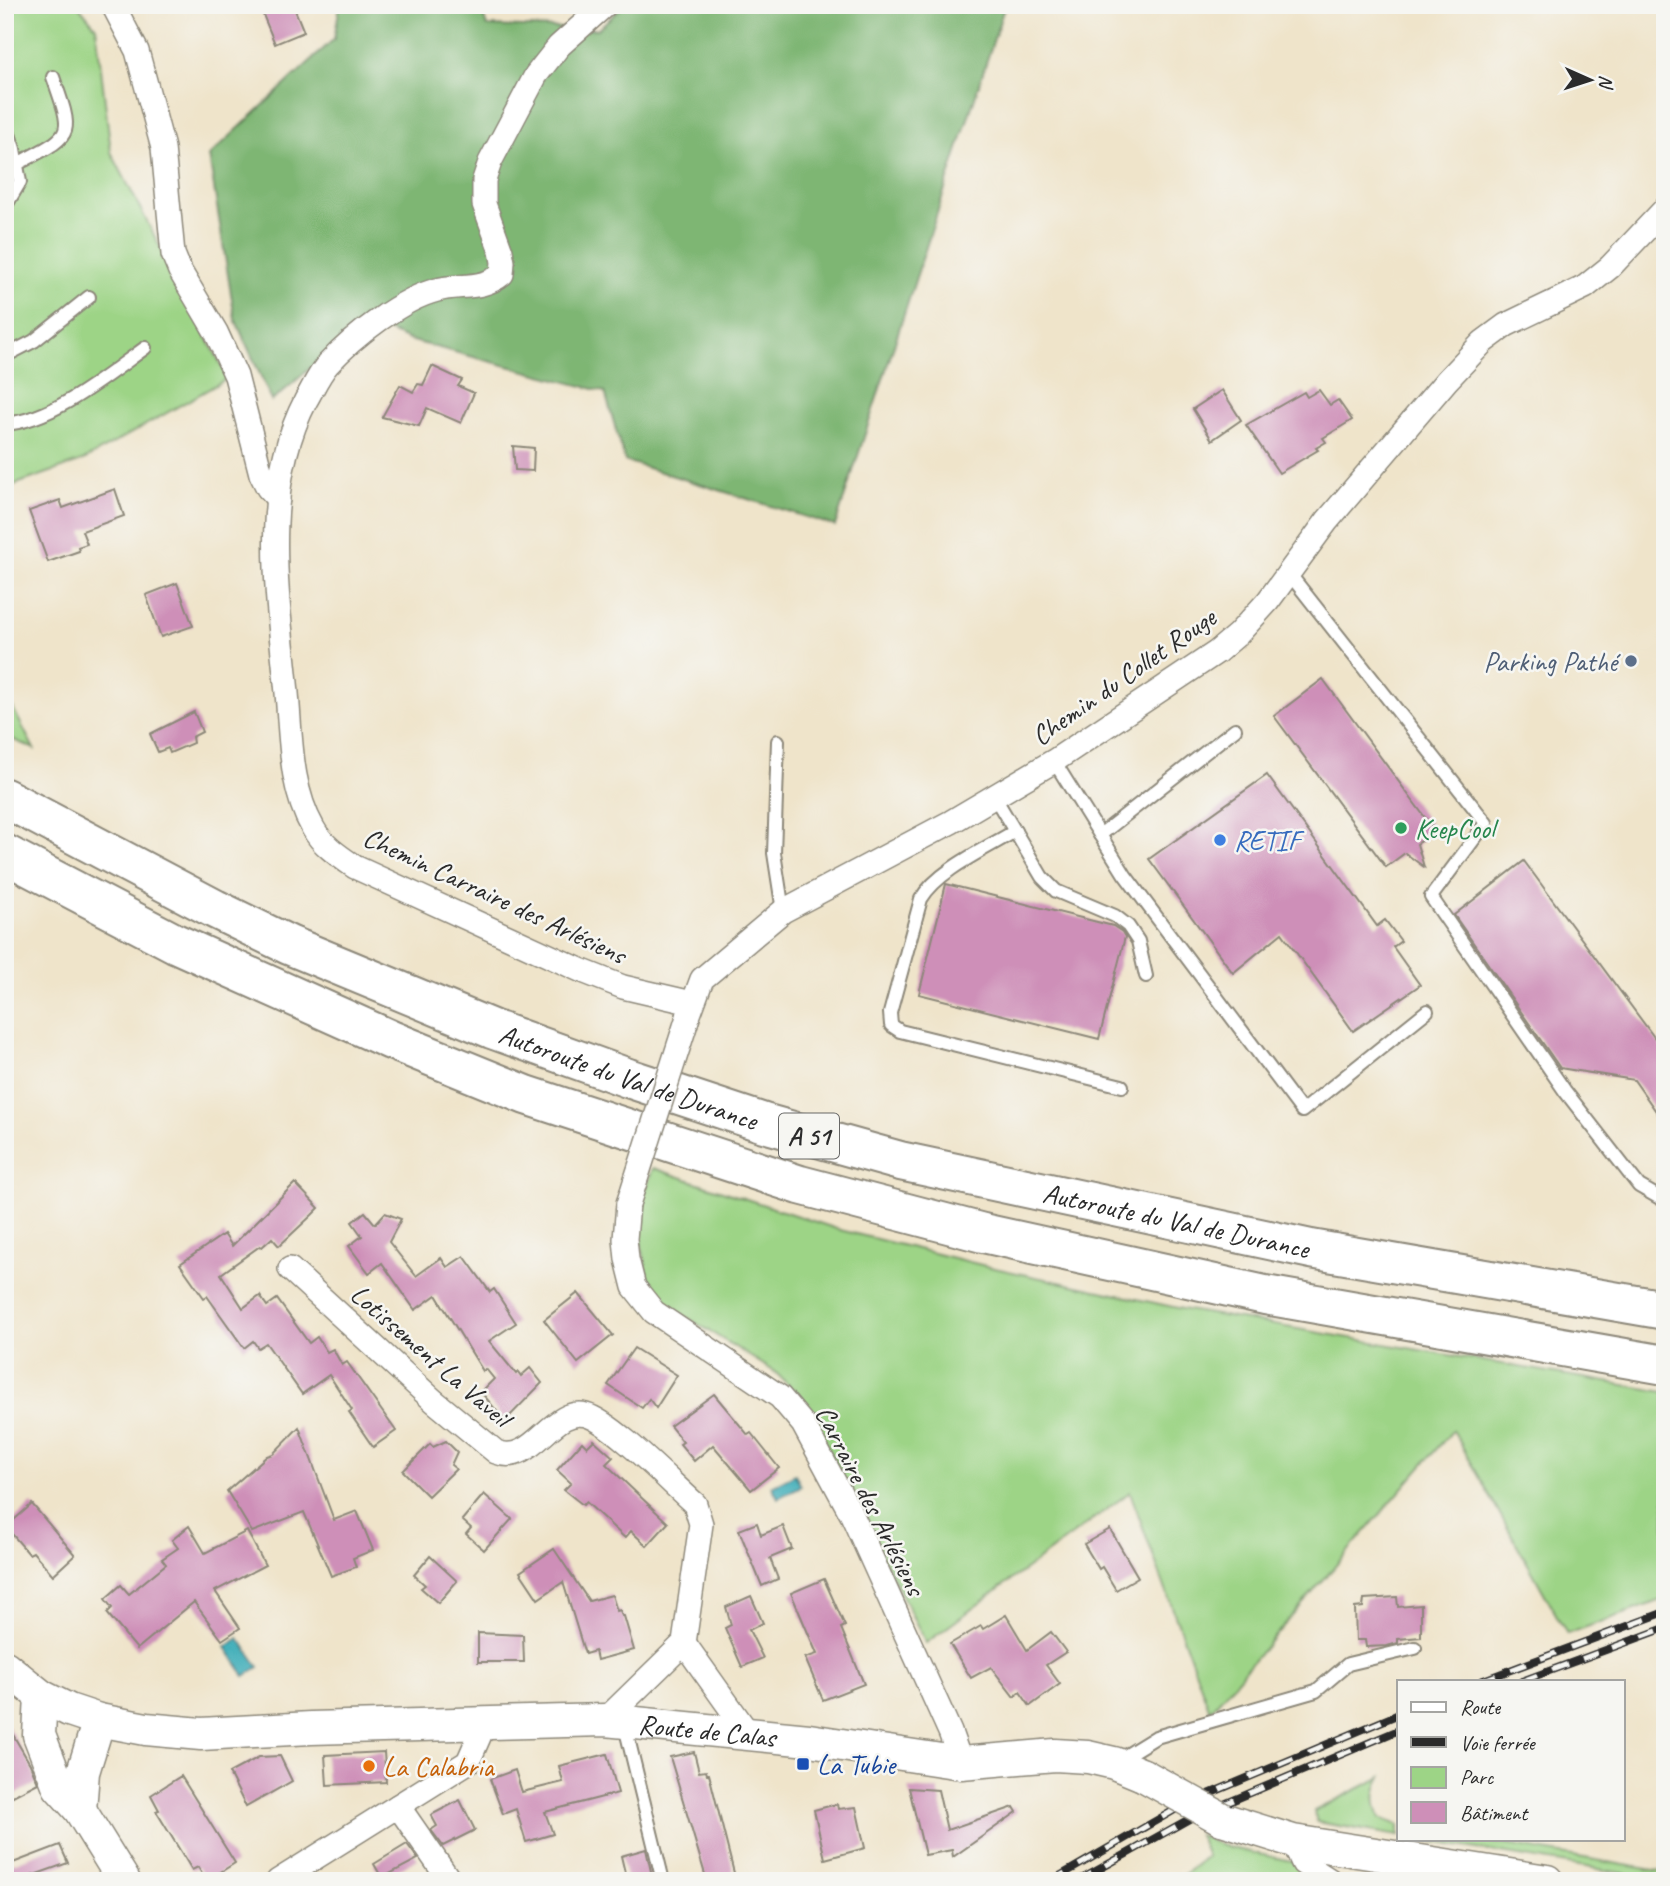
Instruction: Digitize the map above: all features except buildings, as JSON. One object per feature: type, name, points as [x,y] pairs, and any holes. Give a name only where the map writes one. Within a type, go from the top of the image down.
[{"type":"highway","name":"Autoroute du Val de Durance","points":[[5,798],[215,909],[300,950],[492,1029],[764,1123],[914,1164],[1311,1249],[1665,1310]]},
{"type":"highway","name":"Autoroute du Val de Durance","points":[[5,854],[142,927],[391,1040],[527,1095],[800,1185],[1010,1239],[1265,1295],[1665,1365]]},
{"type":"main road","name":"Route de Calas","points":[[5,1667],[41,1696],[69,1710],[99,1720],[146,1729],[201,1734],[311,1728],[614,1721],[748,1733],[961,1763],[1055,1755],[1088,1758],[1128,1769],[1222,1819],[1293,1841],[1547,1881]]},
{"type":"main road","points":[[41,1696],[39,1735],[59,1787],[80,1810],[124,1881]]},
{"type":"main road","points":[[80,1810],[83,1772],[99,1720]]},
{"type":"street","points":[[114,5],[137,51],[163,148],[173,254],[216,332],[236,376],[261,474],[278,499]]},
{"type":"street","name":"Chemin Carraire des Arlésiens","points":[[605,5],[559,46],[536,75],[490,162],[484,180],[484,204],[501,251],[502,274],[492,282],[482,285],[447,288],[410,299],[380,318],[328,365],[299,415],[286,454],[278,499],[275,573],[293,764],[304,810],[323,842],[355,867],[580,970],[690,1010]]},
{"type":"street","name":"Chemin du Collet Rouge","points":[[690,1010],[702,979],[783,911],[951,822],[1054,761],[1217,652],[1238,634],[1268,601],[1353,491],[1447,380],[1483,342],[1506,325],[1585,287],[1610,267],[1665,209]]},
{"type":"street","name":"Carraire des Arlésiens","points":[[690,1010],[628,1204],[625,1239],[634,1287],[654,1312],[780,1396],[803,1424],[852,1515],[950,1732],[961,1763]]},
{"type":"street","name":"Lotissement La Vaveil","points":[[290,1269],[434,1401],[496,1452],[505,1456],[519,1454],[564,1419],[583,1414],[603,1423],[695,1504],[701,1524],[684,1643]]},
{"type":"street","points":[[614,1721],[684,1643],[748,1733]]},
{"type":"street","points":[[278,1881],[468,1762],[485,1723]]},
{"type":"street","points":[[398,1806],[450,1881]]},
{"type":"street","points":[[1293,1841],[1303,1863],[1331,1881]]},
{"type":"lane","points":[[17,164],[59,142],[66,131],[67,118],[53,77]]},
{"type":"lane","points":[[5,122],[20,182],[5,207]]},
{"type":"lane","points":[[5,356],[34,341],[89,297]]},
{"type":"lane","points":[[5,424],[47,412],[90,387],[145,348]]},
{"type":"lane","points":[[1288,572],[1486,823],[1431,897],[1565,1091],[1639,1186],[1665,1201]]},
{"type":"lane","points":[[1100,835],[1236,729]]},
{"type":"lane","points":[[778,741],[774,853],[783,911]]},
{"type":"lane","points":[[1054,761],[1125,875],[1302,1111],[1427,1011]]},
{"type":"lane","points":[[994,796],[1042,877],[1056,891],[1115,916],[1128,926],[1138,941],[1146,976]]},
{"type":"lane","points":[[1015,831],[928,887],[921,899],[893,1000],[891,1025],[900,1031],[1122,1086]]},
{"type":"lane","points":[[1128,1769],[1156,1737],[1316,1690],[1348,1664],[1415,1648]]},
{"type":"lane","points":[[614,1721],[663,1881]]},
{"type":"green space","points":[[5,5],[78,5],[96,27],[111,152],[228,378],[82,461],[5,488]]},
{"type":"green space","points":[[340,5],[480,5],[487,26],[598,29],[624,5],[1005,5],[835,526],[625,461],[605,392],[409,340],[365,321],[272,401],[235,319],[209,156],[334,39]]},
{"type":"green space","points":[[5,693],[34,749],[5,736]]},
{"type":"green space","points":[[653,1168],[840,1230],[990,1267],[1187,1310],[1665,1392],[1665,1599],[1567,1634],[1453,1430],[1210,1711],[1130,1492],[926,1643],[803,1399],[775,1372],[661,1301],[648,1275],[640,1238],[641,1204]]},
{"type":"green space","points":[[1382,1777],[1376,1792],[1378,1812],[1380,1818],[1397,1824],[1397,1836],[1317,1822],[1314,1811]]},
{"type":"green space","points":[[1198,1835],[1226,1847],[1296,1862],[1312,1881],[1176,1881],[1207,1856]]},
{"type":"green space","points":[[1422,1840],[1481,1840],[1665,1872],[1665,1880]]},
{"type":"water","points":[[795,1474],[801,1486],[778,1498],[772,1486]]},
{"type":"water","points":[[239,1638],[259,1667],[245,1676],[226,1647]]},
{"type":"railway","points":[[1484,1680],[1665,1612]]},
{"type":"railway","points":[[1525,1680],[1665,1628]]},
{"type":"railway","points":[[1051,1881],[1185,1804],[1397,1715]]},
{"type":"railway","points":[[1078,1881],[1191,1818],[1397,1731]]},
{"type":"place","name":"Parking Pathé","points":[[1631,661]]},
{"type":"place","name":"KeepCool","points":[[1401,828]]},
{"type":"place","name":"RETIF","points":[[1220,840]]},
{"type":"place","name":"La Tubie","points":[[803,1764]]},
{"type":"place","name":"La Calabria","points":[[369,1766]]}]
